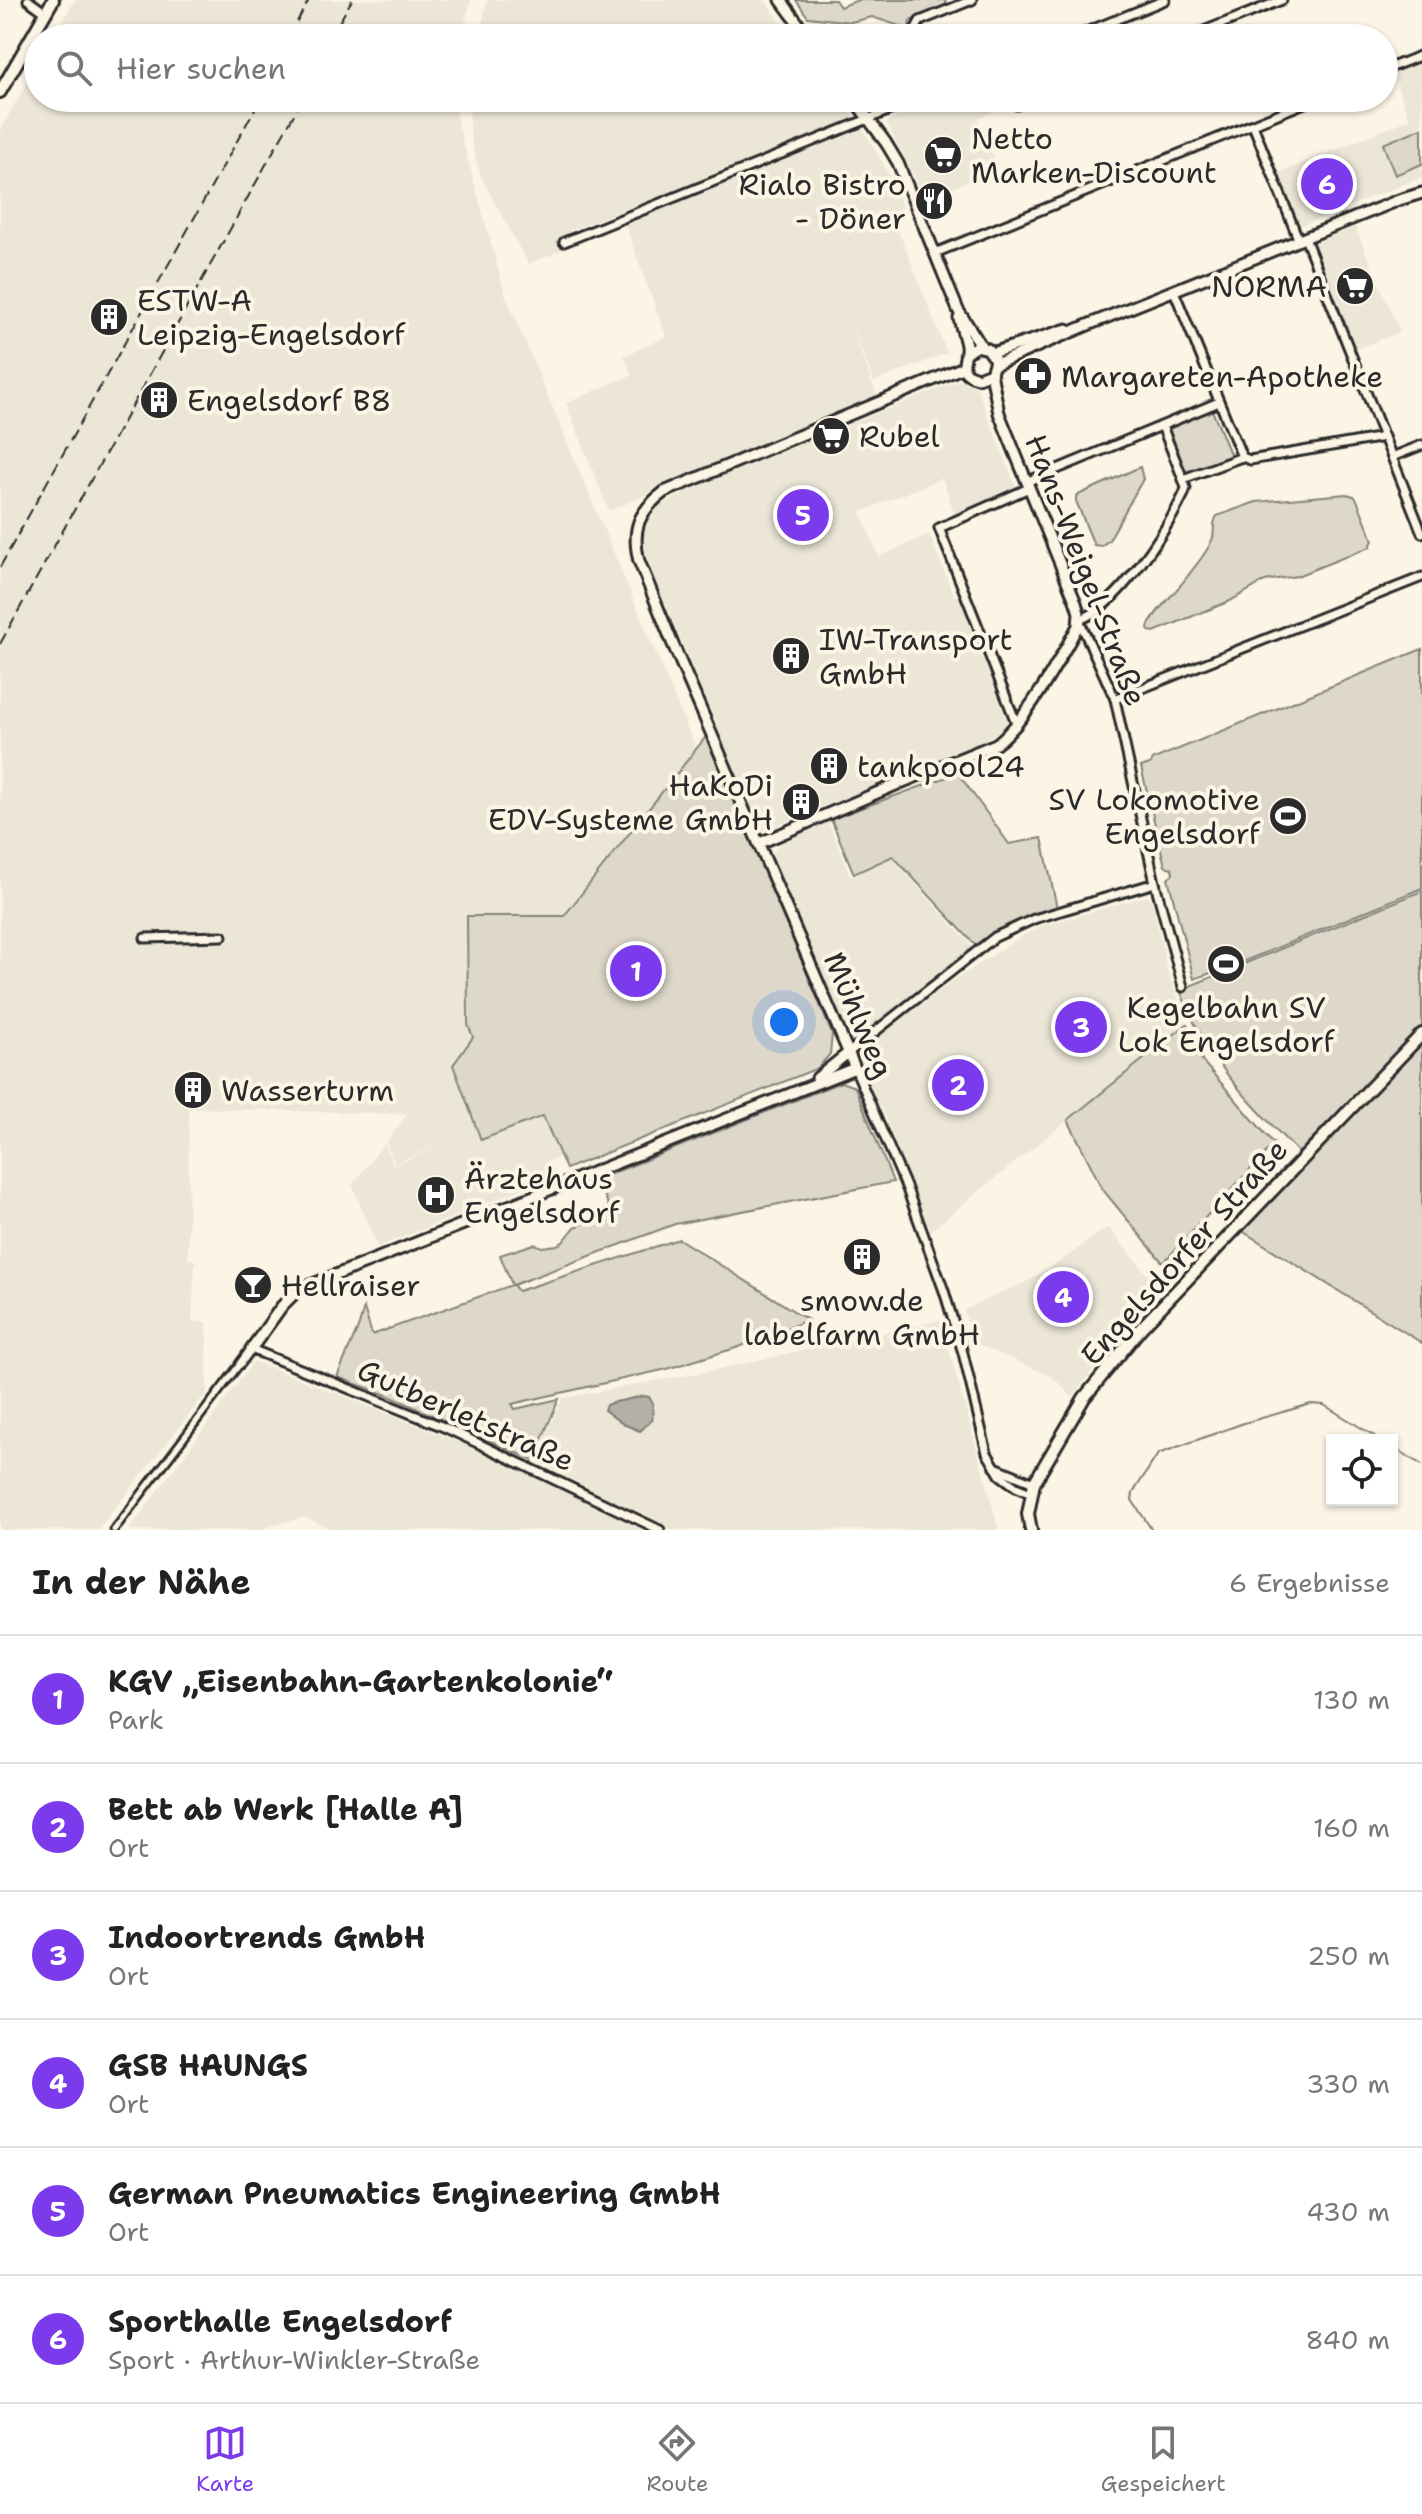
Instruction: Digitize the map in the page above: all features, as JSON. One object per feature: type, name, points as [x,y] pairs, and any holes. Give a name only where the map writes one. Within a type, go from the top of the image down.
[{"type":"main road","points":[[40,24],[51,1]]},
{"type":"main road","points":[[0,92],[24,51]]},
{"type":"main road","name":"Engelsdorfer Straße","points":[[1032,1488],[1084,1398],[1141,1328],[1422,1034]]},
{"type":"main road","points":[[1031,1530],[1028,1514],[1032,1488]]},
{"type":"street","points":[[28,0],[46,13]]},
{"type":"street","points":[[781,0],[799,24]]},
{"type":"street","points":[[918,24],[972,0]]},
{"type":"street","points":[[1106,24],[1165,0]]},
{"type":"street","points":[[1221,24],[1282,0]]},
{"type":"street","points":[[1398,64],[1422,55]]},
{"type":"street","points":[[864,112],[898,163],[958,310],[982,347],[992,353],[1090,324]]},
{"type":"street","points":[[564,242],[886,112]]},
{"type":"street","points":[[935,253],[1284,112]]},
{"type":"street","points":[[1253,125],[1422,533]]},
{"type":"street","points":[[982,347],[974,347],[963,358],[968,374],[976,378],[984,377],[992,369],[1090,324],[1422,193]]},
{"type":"street","points":[[1174,291],[1242,457]]},
{"type":"street","points":[[958,310],[966,353]]},
{"type":"street","points":[[992,353],[992,369]]},
{"type":"street","name":"Mühlweg","points":[[964,367],[664,492],[648,504],[640,516],[635,547],[692,690],[907,1189],[963,1353],[987,1453],[995,1467],[1032,1488]]},
{"type":"street","name":"Hans-Weigel-Straße","points":[[992,369],[996,406]]},
{"type":"street","name":"Hans-Weigel-Straße","points":[[976,378],[996,406],[1076,603],[1079,620],[1115,699],[1155,883],[1183,987]]},
{"type":"street","points":[[1017,725],[939,528],[1028,485],[1219,402]]},
{"type":"street","points":[[760,843],[996,744],[1008,736],[1079,620],[1103,606],[1128,580],[1154,546],[1184,494],[1186,488],[1162,426]]},
{"type":"street","points":[[1183,479],[1242,457],[1250,460],[1384,437]]},
{"type":"street","points":[[1392,457],[1422,445]]},
{"type":"street","points":[[1115,699],[1422,577]]},
{"type":"street","points":[[800,1088],[821,1076],[995,937],[1034,919],[1155,883]]},
{"type":"street","points":[[145,938],[222,936]]},
{"type":"street","points":[[114,1530],[282,1306],[298,1290],[855,1068]]},
{"type":"street","name":"Gutberletstraße","points":[[251,1349],[446,1428],[660,1530]]},
{"type":"shaded area","points":[[75,0],[471,0],[465,24],[61,24]]},
{"type":"shaded area","points":[[487,0],[765,0],[783,24],[482,24]]},
{"type":"shaded area","points":[[796,0],[835,0],[840,7],[858,0],[945,0],[947,5],[910,21],[910,24],[894,24],[872,17],[851,22],[808,17]]},
{"type":"shaded area","points":[[1422,57],[1422,177],[1295,228],[1273,175],[1410,119],[1398,88],[1398,67]]},
{"type":"shaded area","points":[[24,88],[24,112],[455,112],[505,294],[696,749],[564,916],[467,916],[466,1025],[471,1037],[452,1064],[480,1140],[543,1117],[560,1157],[546,1162],[552,1177],[378,1247],[352,1185],[384,1144],[394,1166],[451,1139],[395,1164],[386,1143],[407,1114],[189,1108],[188,1259],[195,1260],[192,1322],[207,1322],[207,1392],[98,1530],[0,1530],[0,130]]},
{"type":"shaded area","points":[[469,112],[850,112],[857,121],[571,230],[577,244],[528,264],[482,179]]},
{"type":"shaded area","points":[[909,112],[992,112],[978,118],[998,167],[926,200],[887,124],[889,120]]},
{"type":"shaded area","points":[[1422,128],[1422,164],[1395,175],[1383,144]]},
{"type":"shaded area","points":[[863,129],[891,178],[902,207],[891,212],[947,353],[874,382],[846,313],[878,399],[656,487],[646,495],[609,511],[566,403],[632,375],[624,356],[666,337],[625,224]]},
{"type":"shaded area","points":[[1355,227],[1400,332],[1356,349],[1313,244]]},
{"type":"shaded area","points":[[960,380],[976,386],[1016,487],[955,515],[942,478],[861,512],[879,557],[929,534],[954,596],[958,595],[1007,720],[1005,727],[977,745],[765,830],[759,827],[648,562],[643,535],[647,522],[658,506],[709,481]]},
{"type":"shaded area","points":[[1212,410],[1231,456],[1185,475],[1166,430]]},
{"type":"shaded area","points":[[1140,467],[1143,479],[1109,540],[1101,546],[1094,545],[1076,496]]},
{"type":"shaded area","points":[[1346,494],[1357,500],[1373,540],[1370,547],[1297,576],[1265,581],[1230,601],[1154,632],[1149,631],[1154,617],[1207,550],[1217,516],[1256,502]]},
{"type":"shaded area","name":"SV Lokomotive Engelsdorf","points":[[1422,649],[1422,888],[1194,979],[1168,878],[1173,874],[1172,868],[1165,866],[1141,767]]},
{"type":"shaded area","points":[[708,734],[832,1034],[830,1054],[818,1068],[566,1169],[543,1116],[481,1140],[453,1065],[473,1037],[468,1025],[467,916],[564,916]]},
{"type":"shaded area","points":[[958,773],[1009,844],[1042,838],[1057,908],[997,930],[975,945],[893,856],[854,874],[831,819]]},
{"type":"shaded area","points":[[827,819],[851,877],[892,858],[973,947],[850,1043],[774,864],[773,852],[784,837]]},
{"type":"shaded area","points":[[1422,891],[1422,1343],[1239,1229],[1309,1156],[1304,1151],[1300,1154],[1231,1079],[1202,1038],[1180,990]]},
{"type":"shaded area","points":[[1147,896],[1152,901],[1167,969],[1187,1024],[930,1231],[884,1114],[854,1054],[956,979],[1022,936],[1044,925]]},
{"type":"shaded area","points":[[1187,1024],[1203,1062],[1274,1144],[1163,1263],[1103,1190],[1068,1120]]},
{"type":"shaded area","points":[[841,1082],[855,1087],[893,1182],[675,1224],[513,1285],[518,1291],[679,1239],[808,1320],[739,1347],[667,1369],[512,1404],[515,1409],[559,1399],[533,1460],[389,1396],[337,1377],[364,1308],[372,1335],[512,1285],[500,1255],[534,1244],[542,1247],[557,1245],[575,1227],[611,1212],[598,1179]]},
{"type":"shaded area","points":[[1108,1227],[1162,1292],[1124,1331],[1072,1397],[1053,1377],[972,1342],[964,1310],[1028,1281]]},
{"type":"shaded area","points":[[941,1320],[999,1530],[673,1530],[533,1460],[563,1398],[710,1371]]},
{"type":"shaded area","points":[[254,1361],[464,1444],[643,1530],[334,1530],[304,1517],[258,1530],[129,1530]]},
{"type":"shaded area","points":[[649,1397],[653,1404],[652,1420],[640,1431],[623,1424],[604,1410],[611,1403]]},
{"type":"waterway","points":[[1152,1530],[1132,1500],[1133,1493],[1158,1454],[1244,1423],[1311,1404],[1324,1405],[1371,1434]]},
{"type":"waterway","points":[[1398,1450],[1422,1465]]},
{"type":"railway","points":[[296,24],[309,0]]},
{"type":"railway","points":[[338,24],[352,0]]},
{"type":"railway","points":[[0,567],[253,112]]},
{"type":"railway","points":[[0,644],[295,112]]},
{"type":"place","name":"Netto Marken-Discount","points":[[943,155]]},
{"type":"place","name":"Sporthalle Engelsdorf","points":[[1327,184]]},
{"type":"place","name":"Rialo Bistro - Döner","points":[[934,201]]},
{"type":"place","name":"NORMA","points":[[1355,286]]},
{"type":"place","name":"ESTW-A Leipzig-Engelsdorf","points":[[109,317]]},
{"type":"place","name":"Margareten-Apotheke","points":[[1033,376]]},
{"type":"place","name":"Engelsdorf B8","points":[[159,400]]},
{"type":"place","name":"Rubel","points":[[831,436]]},
{"type":"place","name":"German Pneumatics Engineering GmbH","points":[[803,515]]},
{"type":"place","name":"IW-Transport GmbH","points":[[791,656]]},
{"type":"place","name":"tankpool24","points":[[829,766]]},
{"type":"place","name":"HaKoDi EDV-Systeme GmbH","points":[[801,802]]},
{"type":"place","name":"SV Lokomotive Engelsdorf","points":[[1288,816]]},
{"type":"place","name":"Kegelbahn SV Lok Engelsdorf","points":[[1226,964]]},
{"type":"place","name":"KGV „Eisenbahn-Gartenkolonie“","points":[[636,971]]},
{"type":"place","name":"Indoortrends GmbH","points":[[1081,1027]]},
{"type":"place","name":"Bett ab Werk [Halle A]","points":[[958,1085]]},
{"type":"place","name":"Wasserturm","points":[[193,1090]]},
{"type":"place","name":"Ärztehaus Engelsdorf","points":[[436,1195]]},
{"type":"place","name":"smow.de labelfarm GmbH","points":[[862,1257]]},
{"type":"place","name":"Hellraiser","points":[[253,1285]]},
{"type":"place","name":"GSB HAUNGS","points":[[1063,1297]]}]
